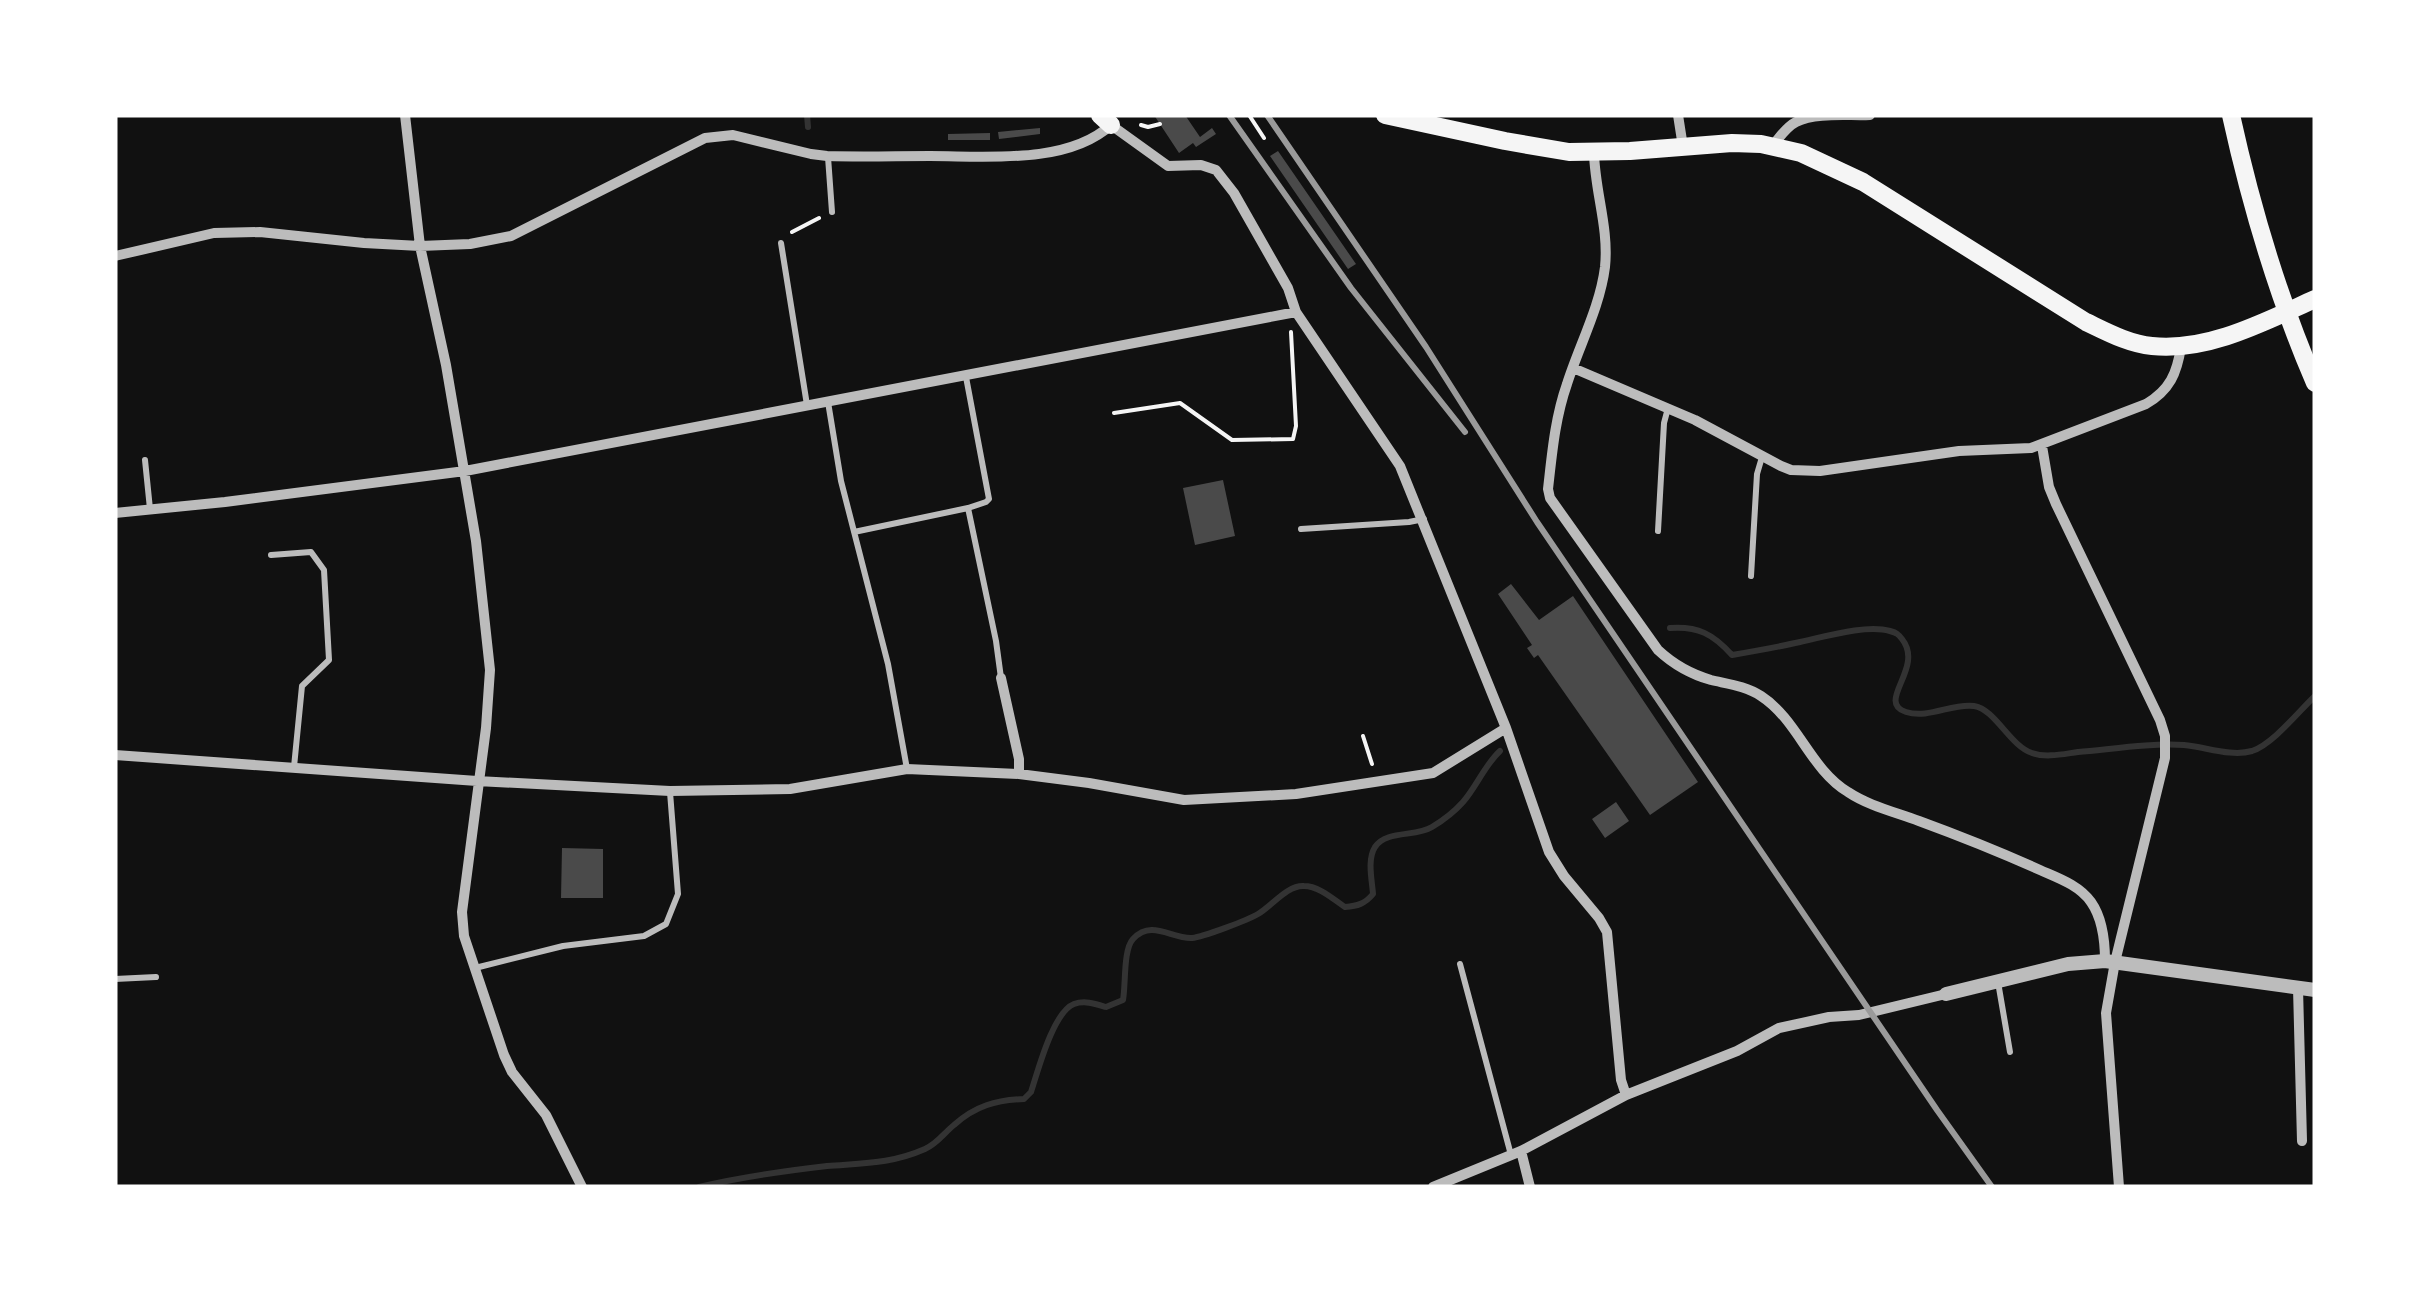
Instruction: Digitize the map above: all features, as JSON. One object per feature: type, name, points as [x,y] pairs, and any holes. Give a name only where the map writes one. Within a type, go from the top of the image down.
[{"type":"main road","points":[[1386,115],[1505,142],[1570,152],[1732,143],[1773,146],[1815,158],[1864,182],[2086,322],[2150,346],[2181,346],[2209,340],[2259,324],[2315,299]]},
{"type":"main road","points":[[2231,115],[2259,227],[2315,382]]},
{"type":"street","points":[[405,115],[420,246],[465,471],[490,670],[462,912],[464,936],[512,1072],[546,1115],[582,1187]]},
{"type":"street","points":[[1678,115],[1683,147]]},
{"type":"street","points":[[1773,146],[1786,128],[1798,121],[1870,115]]},
{"type":"street","points":[[115,256],[214,233],[260,232],[420,246],[470,244],[512,236],[684,147],[718,135],[828,156],[1025,155],[1077,146],[1117,119],[1168,166],[1209,166],[1224,177],[1288,288],[1296,312],[1400,466],[1424,519],[1550,852],[1607,932],[1626,1096]]},
{"type":"street","points":[[1594,153],[1604,224],[1604,270],[1557,419],[1550,498],[1669,660],[1688,672],[1760,695],[1784,716],[1820,766],[1848,792],[1993,848],[2075,886],[2097,913],[2110,961]]},
{"type":"street","points":[[115,513],[465,471],[1296,312]]},
{"type":"street","points":[[1573,368],[1668,408],[1791,470],[1820,471],[1959,452],[2042,446],[2159,396],[2170,384],[2181,346]]},
{"type":"street","points":[[2042,446],[2056,504],[2165,736],[2166,758],[2110,961],[2106,1030],[2119,1187]]},
{"type":"street","points":[[1001,678],[1019,774]]},
{"type":"street","points":[[115,755],[670,791],[790,789],[907,769],[1019,774],[1184,800],[1296,794],[1434,773],[1506,728]]},
{"type":"street","points":[[1433,1187],[1516,1153],[1626,1096],[1737,1051],[1779,1028],[1859,1015],[2068,964],[2110,961],[2315,990]]},
{"type":"street","points":[[2298,988],[2302,1141]]},
{"type":"street","points":[[1516,1153],[1530,1187]]},
{"type":"lane","points":[[828,156],[832,212]]},
{"type":"lane","points":[[781,243],[808,405]]},
{"type":"lane","points":[[854,532],[968,508],[989,499],[966,377]]},
{"type":"lane","points":[[828,402],[841,481],[888,664],[907,769]]},
{"type":"lane","points":[[1658,530],[1668,408]]},
{"type":"lane","points":[[1751,576],[1756,474],[1762,457]]},
{"type":"lane","points":[[145,460],[150,510]]},
{"type":"lane","points":[[968,508],[1001,678]]},
{"type":"lane","points":[[1301,529],[1424,519]]},
{"type":"lane","points":[[271,555],[312,552],[324,570],[329,660],[302,686],[294,767]]},
{"type":"lane","points":[[474,969],[562,946],[644,936],[666,924],[678,894],[670,791]]},
{"type":"lane","points":[[1460,964],[1516,1153]]},
{"type":"lane","points":[[115,979],[156,977]]},
{"type":"lane","points":[[1997,980],[2010,1052]]},
{"type":"path","points":[[1249,115],[1264,138]]},
{"type":"path","points":[[1148,127],[1149,118]]},
{"type":"path","points":[[1117,119],[1148,127],[1160,124]]},
{"type":"path","points":[[781,243],[783,236],[832,212]]},
{"type":"path","points":[[1114,413],[1180,402],[1232,440],[1294,439],[1291,336],[1296,312]]},
{"type":"path","points":[[1363,736],[1374,774]]},
{"type":"building","points":[[1154,115],[1185,115],[1200,137],[1212,128],[1216,134],[1179,153]]},
{"type":"building","points":[[1040,128],[1040,134],[999,139],[998,132]]},
{"type":"building","points":[[990,133],[990,140],[948,140],[948,134]]},
{"type":"building","points":[[1278,151],[1356,264],[1348,269],[1270,156]]},
{"type":"building","points":[[1223,480],[1235,536],[1195,545],[1183,488]]},
{"type":"building","points":[[1511,584],[1539,620],[1573,596],[1698,782],[1650,815],[1538,655],[1534,658],[1527,648],[1532,645],[1498,594]]},
{"type":"building","points":[[1616,802],[1629,821],[1605,838],[1592,819]]},
{"type":"building","points":[[562,848],[603,849],[603,898],[561,898]]},
{"type":"waterway","points":[[807,115],[808,127]]},
{"type":"waterway","points":[[1670,628],[1704,633],[1732,655],[1857,630],[1892,632],[1901,637],[1908,650],[1897,692],[1898,707],[1923,714],[1974,706],[1989,714],[2024,749],[2043,755],[2158,745],[2236,753],[2252,751],[2277,734],[2315,696]]},
{"type":"waterway","points":[[699,1187],[779,1172],[900,1158],[929,1147],[978,1109],[1024,1099],[1031,1092],[1047,1043],[1066,1009],[1078,1003],[1106,1007],[1123,1000],[1128,951],[1140,933],[1154,930],[1184,938],[1206,935],[1258,914],[1286,892],[1304,886],[1315,888],[1345,907],[1364,902],[1373,894],[1371,864],[1375,847],[1386,838],[1425,830],[1444,819],[1463,802],[1500,751]]},
{"type":"railway","points":[[1229,115],[1351,288],[1465,432]]},
{"type":"railway","points":[[1267,115],[1426,347],[1537,522],[1992,1187]]}]
